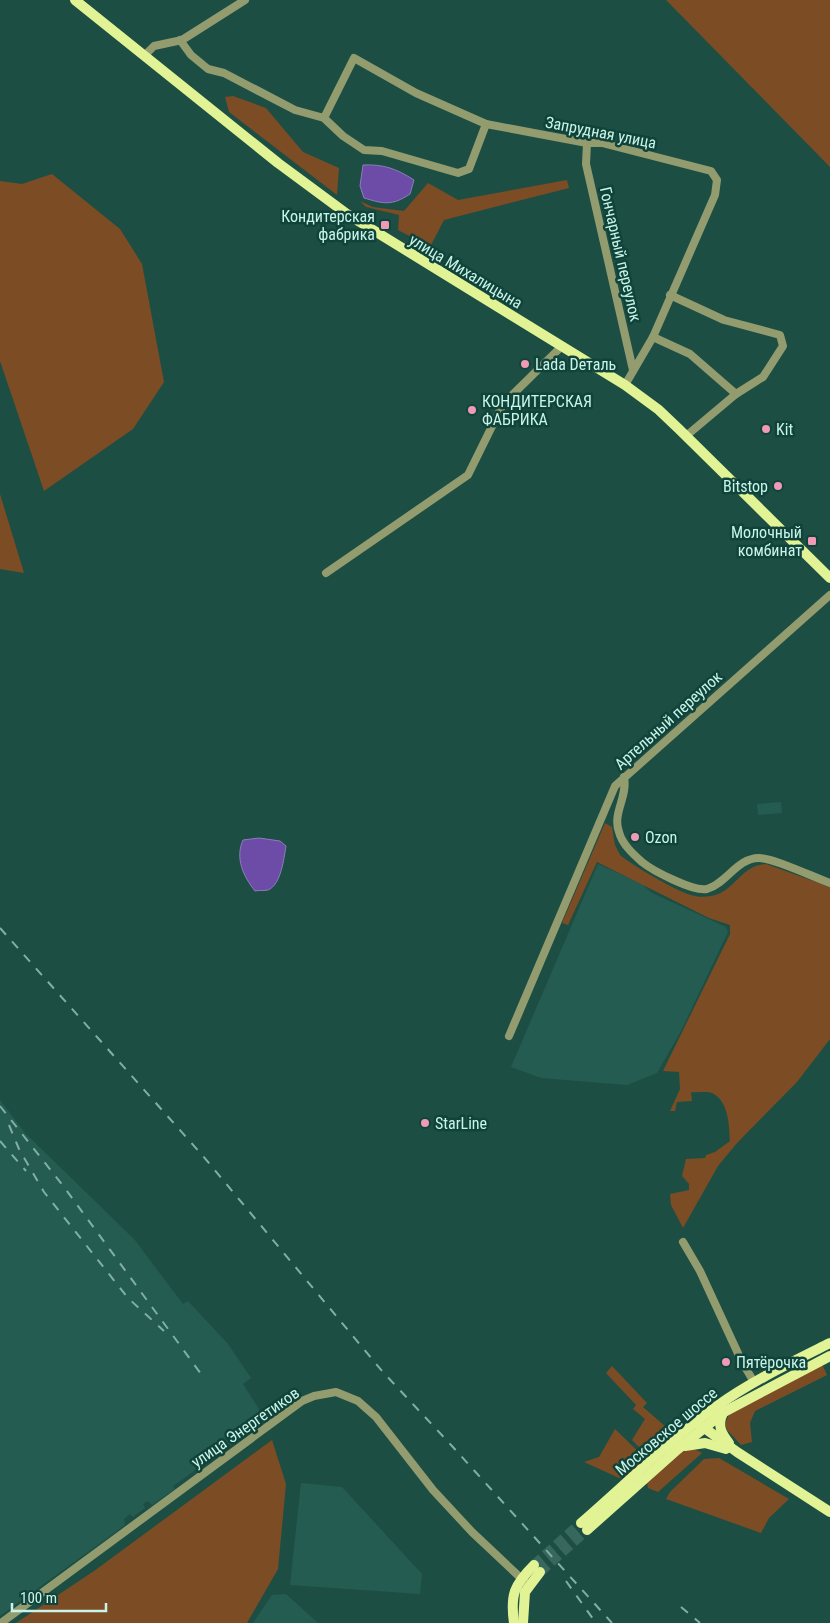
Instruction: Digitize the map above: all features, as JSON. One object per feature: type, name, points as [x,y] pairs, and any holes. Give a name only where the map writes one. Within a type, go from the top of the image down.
[{"type":"main road","name":"улица Михалицына","points":[[75,0],[278,163],[347,214],[625,385],[659,410],[830,578]]},
{"type":"main road","name":"Московское шоссе","points":[[830,1342],[754,1382],[700,1425],[584,1526],[678,1449],[700,1425],[830,1356]]},
{"type":"main road","points":[[724,1412],[720,1419],[721,1431],[737,1452]]},
{"type":"main road","points":[[700,1425],[737,1452],[828,1507]]},
{"type":"main road","points":[[678,1449],[705,1442],[737,1452]]},
{"type":"main road","points":[[514,1623],[513,1598],[524,1582],[537,1569]]},
{"type":"main road","points":[[523,1623],[524,1582]]},
{"type":"street","points":[[145,55],[154,46],[180,40],[245,0]]},
{"type":"street","points":[[180,40],[191,55],[208,69],[224,73],[295,110],[324,118],[343,136],[364,150],[382,151],[458,173],[469,169],[486,124]]},
{"type":"street","name":"Запрудная улица","points":[[324,118],[354,58],[416,93],[486,124],[587,143],[602,143],[711,171],[717,180],[715,195],[653,337],[625,385]]},
{"type":"street","name":"Гончарный переулок","points":[[587,143],[586,164],[633,370]]},
{"type":"street","points":[[670,295],[724,320],[780,335],[783,346],[763,377],[736,394],[686,436]]},
{"type":"street","points":[[653,337],[690,354],[736,394]]},
{"type":"street","points":[[326,574],[468,475],[503,404],[562,346]]},
{"type":"street","name":"Артельный переулок","points":[[509,1036],[614,786],[830,595]]},
{"type":"street","points":[[624,777],[625,794],[617,815],[618,832],[631,852],[643,863],[691,887],[701,890],[715,885],[740,864],[753,858],[768,859],[830,883]]},
{"type":"street","points":[[683,1242],[700,1271],[742,1362],[754,1382]]},
{"type":"street","name":"улица Энергетиков","points":[[1,1623],[302,1401],[326,1393],[344,1393],[358,1401],[376,1417],[433,1490],[524,1582]]},
{"type":"shaded area","points":[[666,0],[830,0],[830,167]]},
{"type":"shaded area","points":[[233,96],[266,108],[303,152],[339,168],[337,195],[229,112],[225,97]]},
{"type":"shaded area","points":[[363,165],[384,166],[408,176],[414,180],[410,194],[398,201],[388,203],[364,198],[360,186]]},
{"type":"shaded area","points":[[52,174],[120,229],[142,264],[164,382],[133,429],[44,491],[0,361],[0,181],[22,184]]},
{"type":"shaded area","points":[[567,180],[569,188],[444,220],[430,247],[398,230],[399,215],[366,207],[360,201],[373,207],[404,211],[428,183],[458,200]]},
{"type":"shaded area","points":[[0,494],[24,573],[0,569]]},
{"type":"shaded area","points":[[781,802],[782,813],[758,815],[757,804]]},
{"type":"shaded area","points":[[605,823],[612,827],[615,845],[620,855],[665,883],[694,896],[705,897],[718,894],[751,868],[766,864],[830,887],[830,1039],[797,1082],[737,1143],[718,1166],[683,1228],[671,1205],[670,1194],[689,1190],[689,1184],[682,1176],[686,1159],[705,1158],[706,1155],[715,1152],[730,1141],[728,1121],[722,1102],[710,1092],[691,1092],[692,1101],[677,1102],[675,1111],[670,1111],[680,1089],[679,1072],[663,1071],[730,934],[730,925],[709,918],[597,862],[568,925],[562,923]]},
{"type":"shaded area","points":[[259,838],[280,841],[286,846],[281,871],[276,883],[268,890],[255,891],[244,873],[240,853],[243,840]]},
{"type":"shaded area","points":[[598,864],[642,884],[652,893],[726,927],[728,932],[681,1031],[657,1073],[627,1085],[541,1078],[511,1067]]},
{"type":"shaded area","points":[[0,1100],[25,1133],[134,1239],[183,1304],[188,1301],[228,1344],[251,1378],[243,1384],[266,1420],[173,1486],[175,1489],[152,1505],[148,1501],[143,1504],[145,1508],[133,1517],[130,1514],[124,1519],[125,1525],[0,1616]]},
{"type":"shaded area","points":[[822,1364],[827,1375],[755,1411],[750,1423],[752,1442],[741,1445],[727,1430],[725,1424],[729,1414]]},
{"type":"shaded area","points":[[612,1366],[647,1403],[643,1407],[674,1434],[649,1457],[632,1440],[645,1419],[633,1409],[636,1405],[606,1373]]},
{"type":"shaded area","points":[[615,1429],[647,1460],[629,1476],[619,1478],[584,1462],[599,1457]]},
{"type":"shaded area","points":[[272,1440],[286,1484],[278,1569],[247,1623],[16,1623],[94,1571]]},
{"type":"shaded area","points":[[694,1449],[702,1453],[658,1492],[648,1488],[647,1482],[681,1452]]},
{"type":"shaded area","points":[[719,1458],[789,1499],[769,1518],[761,1533],[666,1499],[670,1492],[704,1459]]},
{"type":"shaded area","points":[[301,1483],[342,1487],[422,1574],[420,1594],[290,1585]]},
{"type":"shaded area","points":[[286,1594],[318,1623],[253,1623],[272,1595]]},
{"type":"tunnel","points":[[534,1565],[581,1523]]},
{"type":"tunnel","points":[[540,1572],[587,1530]]},
{"type":"railway","points":[[0,928],[203,1156],[382,1371],[612,1623]]},
{"type":"railway","points":[[0,1106],[64,1187],[204,1378]]},
{"type":"railway","points":[[9,1125],[19,1149],[44,1192],[128,1298],[164,1331]]},
{"type":"railway","points":[[0,1141],[26,1171]]},
{"type":"railway","points":[[566,1581],[596,1623]]},
{"type":"railway","points":[[681,1607],[700,1623]]},
{"type":"place","name":"Кондитерская фабрика","points":[[385,225]]},
{"type":"place","name":"Lada Dеталь","points":[[525,364]]},
{"type":"place","name":"КОНДИТЕРСКАЯ ФАБРИКА","points":[[472,410]]},
{"type":"place","name":"Kit","points":[[766,429]]},
{"type":"place","name":"Bitstop","points":[[778,486]]},
{"type":"place","name":"Молочный комбинат","points":[[812,541]]},
{"type":"place","name":"Ozon","points":[[635,837]]},
{"type":"place","name":"StarLine","points":[[425,1123]]},
{"type":"place","name":"Пятёрочка","points":[[726,1362]]}]
